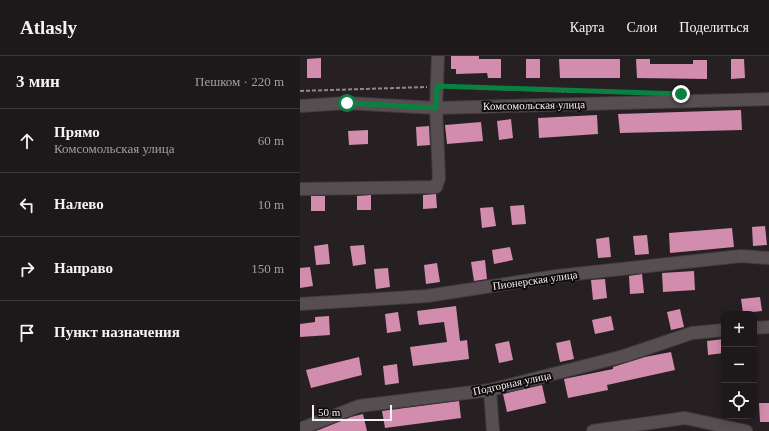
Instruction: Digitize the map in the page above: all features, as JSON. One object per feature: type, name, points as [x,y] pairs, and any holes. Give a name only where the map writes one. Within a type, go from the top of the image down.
[{"type":"street","points":[[300,190],[436,187],[439,178],[436,108],[438,56]]},
{"type":"street","name":"Комсомольская улица","points":[[300,106],[347,103],[436,108],[769,99]]},
{"type":"street","name":"Пионерская улица","points":[[300,304],[427,296],[557,276],[741,256],[769,258]]},
{"type":"street","points":[[757,328],[769,327]]},
{"type":"street","name":"Подгорная улица","points":[[300,429],[359,406],[490,390],[624,356],[692,333],[721,330]]},
{"type":"street","points":[[490,390],[493,431]]},
{"type":"street","points":[[593,431],[685,418],[746,431]]},
{"type":"path","points":[[300,91],[437,86],[577,92]]},
{"type":"building","points":[[451,56],[479,56],[479,59],[501,59],[501,78],[488,78],[487,73],[456,74],[456,69],[451,69]]},
{"type":"building","points":[[321,58],[321,78],[307,78],[307,59]]},
{"type":"building","points":[[526,59],[540,59],[540,78],[526,78]]},
{"type":"building","points":[[559,59],[620,59],[620,78],[560,78]]},
{"type":"building","points":[[636,59],[650,59],[650,64],[693,64],[693,60],[707,60],[707,79],[637,78]]},
{"type":"building","points":[[731,59],[744,59],[745,78],[731,79]]},
{"type":"building","points":[[741,110],[742,130],[620,133],[618,114]]},
{"type":"building","points":[[597,115],[598,134],[539,138],[538,118]]},
{"type":"building","points":[[511,119],[513,138],[499,140],[497,121]]},
{"type":"building","points":[[481,122],[483,141],[447,144],[445,125]]},
{"type":"building","points":[[429,126],[430,145],[417,146],[416,127]]},
{"type":"building","points":[[368,130],[368,144],[349,145],[348,131]]},
{"type":"building","points":[[436,194],[437,208],[423,209],[423,195]]},
{"type":"building","points":[[371,195],[371,210],[357,210],[357,196]]},
{"type":"building","points":[[311,196],[325,196],[325,211],[311,211]]},
{"type":"building","points":[[524,205],[526,224],[512,225],[510,206]]},
{"type":"building","points":[[493,207],[496,226],[482,228],[480,208]]},
{"type":"building","points":[[765,226],[767,245],[753,246],[752,227]]},
{"type":"building","points":[[732,228],[734,247],[670,253],[669,233]]},
{"type":"building","points":[[647,235],[649,254],[635,255],[633,236]]},
{"type":"building","points":[[609,237],[611,257],[598,258],[596,239]]},
{"type":"building","points":[[328,244],[330,264],[316,265],[314,246]]},
{"type":"building","points":[[364,245],[366,264],[353,266],[350,246]]},
{"type":"building","points":[[510,247],[513,260],[494,264],[492,250]]},
{"type":"building","points":[[485,260],[487,279],[474,281],[471,262]]},
{"type":"building","points":[[437,263],[440,282],[426,284],[424,265]]},
{"type":"building","points":[[310,267],[313,286],[300,288],[300,268]]},
{"type":"building","points":[[388,268],[390,287],[376,289],[374,269]]},
{"type":"building","points":[[694,271],[695,290],[663,292],[662,273]]},
{"type":"building","points":[[642,274],[644,293],[630,294],[629,276]]},
{"type":"building","points":[[605,279],[607,298],[593,300],[591,280]]},
{"type":"building","points":[[760,297],[762,311],[743,311],[741,299]]},
{"type":"building","points":[[456,306],[460,341],[467,340],[469,359],[413,366],[410,347],[447,342],[444,322],[419,325],[417,311]]},
{"type":"building","points":[[680,309],[684,327],[671,330],[667,312]]},
{"type":"building","points":[[398,312],[401,331],[387,333],[385,314]]},
{"type":"building","points":[[329,316],[330,335],[300,337],[300,324],[315,322],[315,317]]},
{"type":"building","points":[[611,316],[614,330],[595,334],[592,320]]},
{"type":"building","points":[[721,339],[721,353],[708,355],[707,341]]},
{"type":"building","points":[[570,340],[574,359],[560,362],[556,343]]},
{"type":"building","points":[[509,341],[513,360],[499,363],[495,344]]},
{"type":"building","points":[[671,352],[675,370],[607,385],[608,390],[568,398],[564,379],[613,369],[613,367],[645,357]]},
{"type":"building","points":[[359,357],[362,375],[311,388],[306,370]]},
{"type":"building","points":[[397,364],[399,383],[385,385],[383,366]]},
{"type":"building","points":[[542,385],[546,403],[507,412],[503,394]]},
{"type":"building","points":[[459,401],[461,418],[385,428],[382,411]]},
{"type":"building","points":[[759,403],[769,403],[769,422],[760,422]]},
{"type":"building","points":[[363,414],[367,431],[316,431],[351,417]]},
{"type":"route","points":[[347,103],[436,108],[437,86],[617,94],[681,94]]}]
